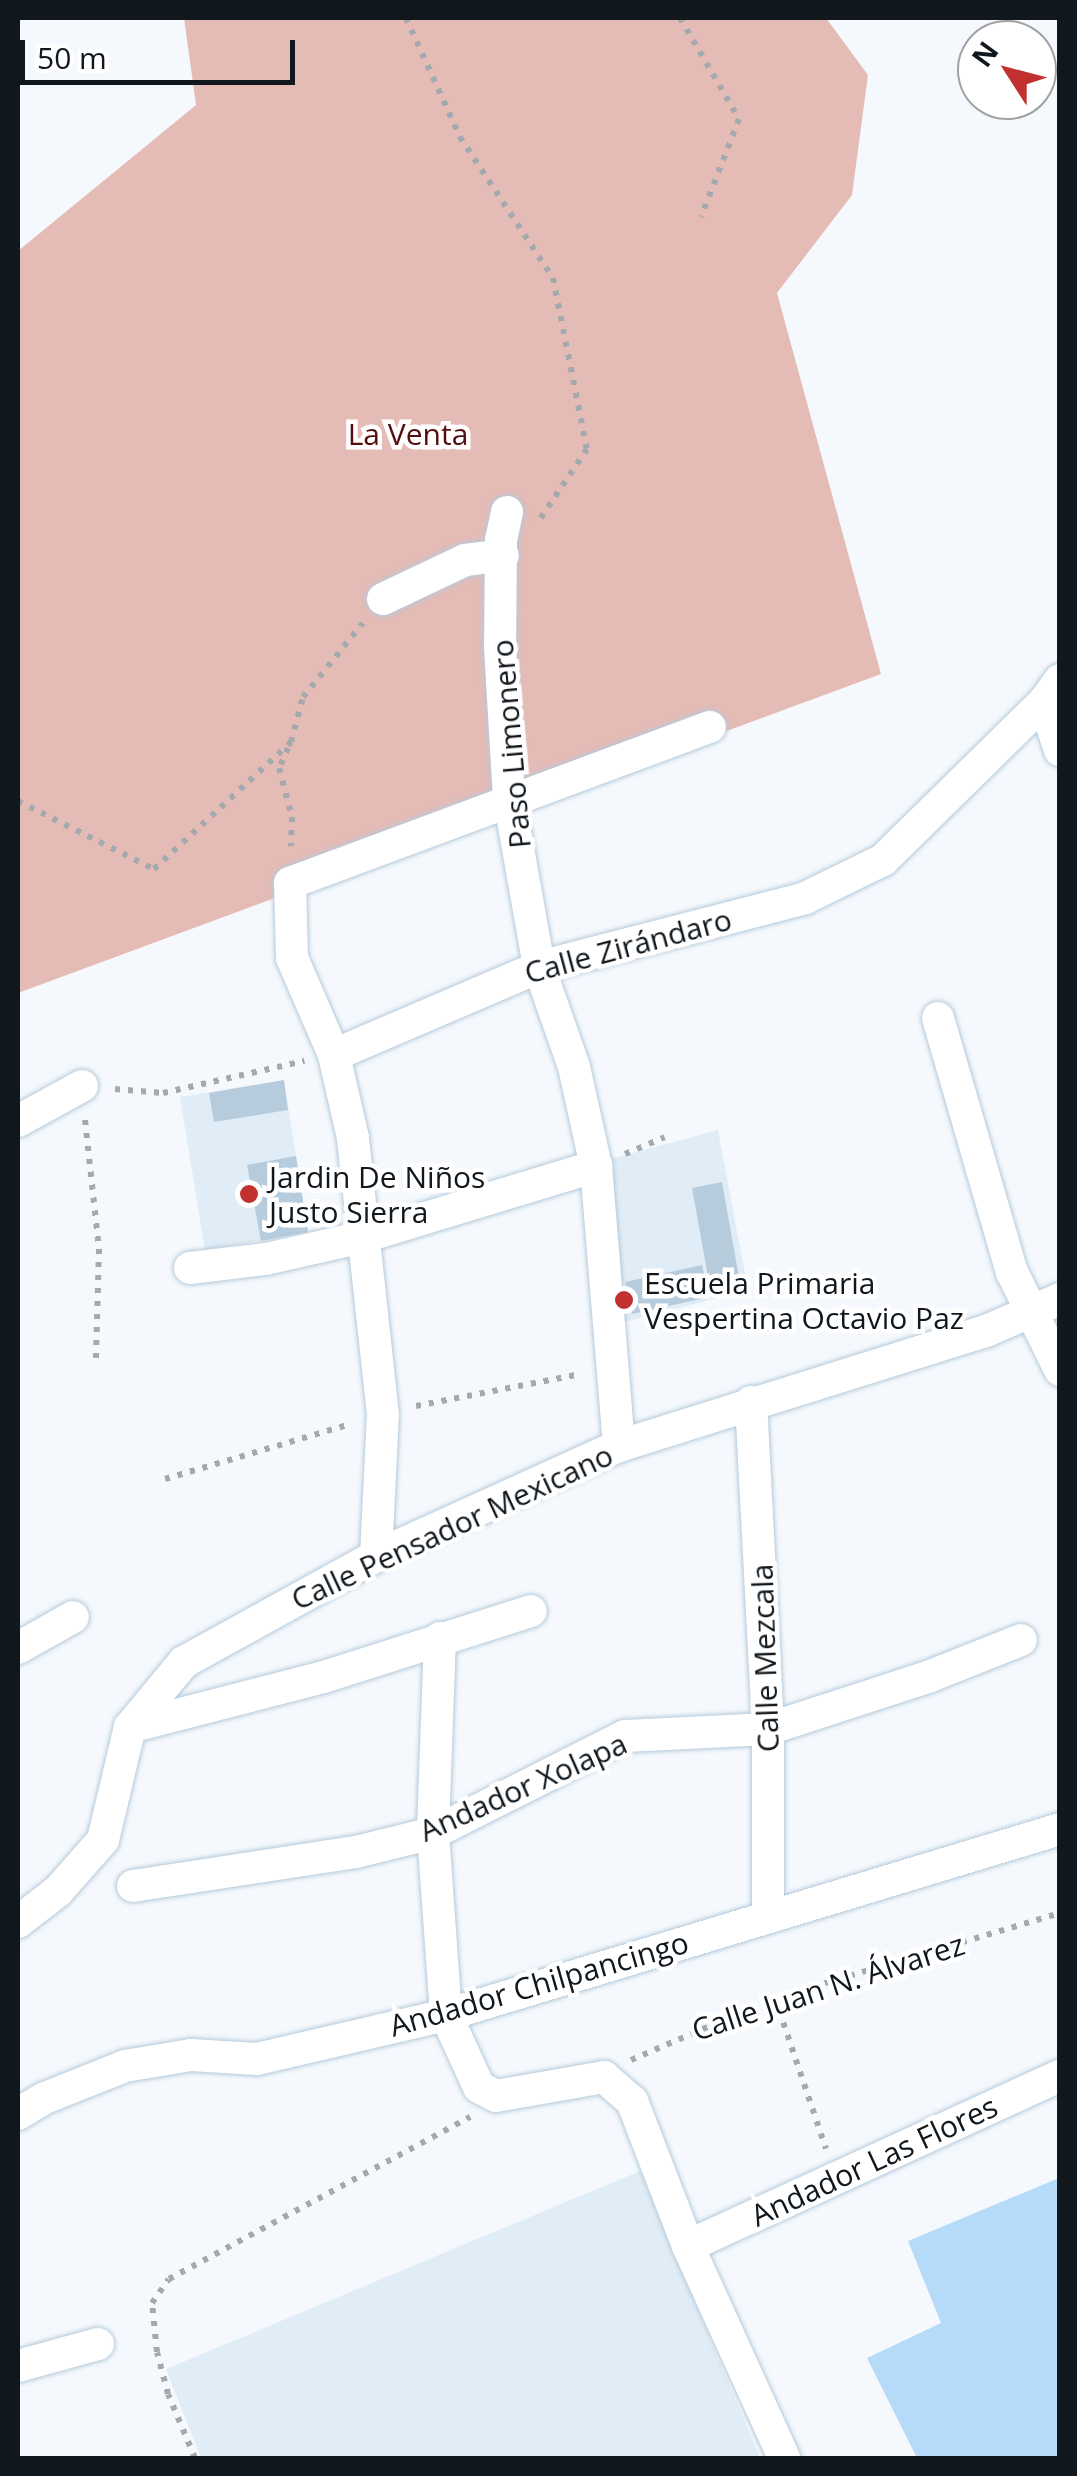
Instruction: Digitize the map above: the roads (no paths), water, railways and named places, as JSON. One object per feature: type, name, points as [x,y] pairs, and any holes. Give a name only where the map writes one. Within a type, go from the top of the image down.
[{"type":"street","name":"Paso Limonero","points":[[507,512],[500,540],[500,648],[508,798],[539,966],[574,1067],[596,1166],[619,1446]]},
{"type":"street","points":[[382,599],[465,560],[503,555]]},
{"type":"street","points":[[1052,691],[1060,750]]},
{"type":"street","name":"Calle Zirándaro","points":[[334,1055],[539,966],[805,898],[882,860],[1052,691]]},
{"type":"street","points":[[376,1556],[383,1415],[352,1138],[334,1055],[292,958],[290,882],[508,798],[710,727]]},
{"type":"street","points":[[938,1018],[1012,1272],[1046,1305],[1060,1370]]},
{"type":"street","points":[[18,1120],[82,1086]]},
{"type":"street","points":[[190,1268],[266,1259],[362,1238],[596,1166]]},
{"type":"street","name":"Calle Pensador Mexicano","points":[[130,1727],[184,1662],[376,1556],[619,1446],[986,1330],[1046,1305]]},
{"type":"street","name":"Calle Mezcala","points":[[751,1402],[762,1541],[768,1916]]},
{"type":"street","points":[[18,1922],[58,1891],[103,1840],[130,1727],[324,1677],[531,1611]]},
{"type":"street","points":[[18,1648],[74,1617]]},
{"type":"street","points":[[440,1638],[433,1833],[446,2015],[480,2087],[496,2096],[604,2077],[632,2101],[688,2246],[784,2458]]},
{"type":"street","name":"Andador Xolapa","points":[[133,1886],[356,1852],[433,1833],[625,1736],[768,1730],[928,1677],[1022,1640]]},
{"type":"street","name":"Andador Chilpancingo","points":[[18,2114],[45,2098],[125,2066],[191,2055],[257,2059],[446,2015],[1060,1829]]},
{"type":"street","name":"Andador Las Flores","points":[[688,2246],[1060,2076]]},
{"type":"street","points":[[18,2366],[98,2344]]},
{"type":"water","points":[[1059,2178],[1059,2458],[917,2458],[867,2358],[941,2323],[908,2241]]},
{"type":"place","name":"Jardin De Niños Justo Sierra","points":[[249,1194]]},
{"type":"place","name":"Escuela Primaria Vespertina Octavio Paz","points":[[624,1300]]},
{"type":"park label","name":"La Venta","points":[[408,434]]}]
